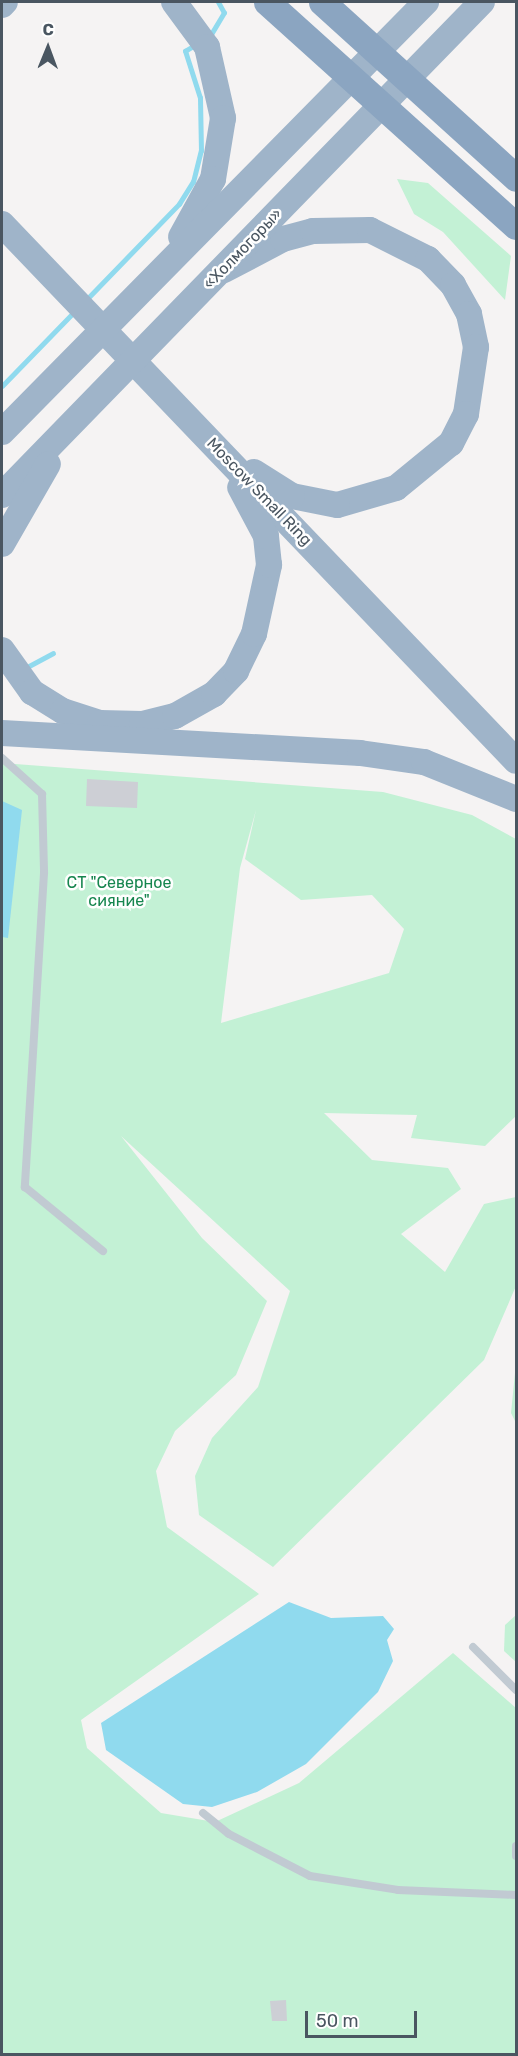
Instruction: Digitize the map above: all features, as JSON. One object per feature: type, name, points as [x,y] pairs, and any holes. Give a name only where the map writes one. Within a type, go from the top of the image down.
[{"type":"highway","points":[[2,5],[5,2]]},
{"type":"highway","points":[[154,277],[191,222],[220,152],[219,83],[203,41],[174,2]]},
{"type":"highway","points":[[267,2],[516,226]]},
{"type":"highway","points":[[322,2],[516,178]]},
{"type":"highway","points":[[2,432],[426,2]]},
{"type":"highway","name":"«Холмогоры»","points":[[2,495],[96,397],[224,270],[482,2]]},
{"type":"highway","name":"Moscow Small Ring","points":[[2,224],[516,761]]},
{"type":"highway","points":[[212,443],[292,496],[337,505],[367,500],[425,470],[451,443],[466,414],[475,380],[469,314],[453,285],[399,241],[370,230],[313,231],[283,239],[224,270]]},
{"type":"highway","points":[[2,544],[26,496],[96,397]]},
{"type":"highway","points":[[2,650],[32,692],[63,711],[100,723],[142,724],[175,716],[214,694],[236,671],[266,595],[267,545],[256,511],[212,443]]},
{"type":"highway","points":[[2,733],[360,753],[424,762],[516,799]]},
{"type":"lane","points":[[2,758],[42,794],[44,873],[25,1187],[103,1251]]},
{"type":"lane","points":[[473,1647],[516,1690]]},
{"type":"lane","points":[[203,1813],[228,1833],[310,1876],[398,1890],[516,1895]]},
{"type":"lane","points":[[516,1846],[516,1856]]},
{"type":"green space","points":[[397,179],[428,183],[511,256],[505,300],[443,232],[414,214]]},
{"type":"green space","name":"СТ \"Северное сияние\"","points":[[2,763],[383,792],[472,815],[516,839],[516,1116],[485,1146],[411,1138],[417,1115],[324,1113],[372,1160],[448,1168],[461,1189],[401,1234],[445,1272],[484,1204],[516,1197],[516,1286],[484,1360],[273,1567],[199,1515],[195,1476],[212,1438],[258,1387],[290,1291],[121,1136],[202,1238],[267,1301],[236,1375],[175,1431],[156,1471],[167,1527],[259,1594],[81,1720],[87,1748],[161,1813],[215,1822],[299,1783],[453,1653],[516,1708],[516,2054],[2,2054]],"holes":[[[256,810],[245,859],[301,900],[372,895],[404,929],[389,973],[221,1023],[240,868]]]},
{"type":"green space","points":[[516,1363],[516,1423],[511,1413]]},
{"type":"green space","points":[[516,1615],[516,1662],[504,1651],[505,1625]]},
{"type":"water","points":[[2,801],[22,810],[8,938],[2,937]]},
{"type":"water","points":[[289,1602],[331,1618],[383,1616],[394,1629],[387,1640],[393,1661],[378,1692],[306,1764],[257,1792],[212,1807],[183,1804],[106,1750],[101,1723]]},
{"type":"building","points":[[87,779],[138,782],[137,808],[86,806]]},
{"type":"building","points":[[286,2000],[287,2021],[272,2021],[270,2001]]},
{"type":"waterway","points":[[210,36],[224,13],[218,2]]},
{"type":"waterway","points":[[85,301],[179,204],[193,182],[201,151],[200,98],[185,51],[195,45]]},
{"type":"waterway","points":[[2,386],[75,311]]},
{"type":"waterway","points":[[29,666],[53,653]]}]
